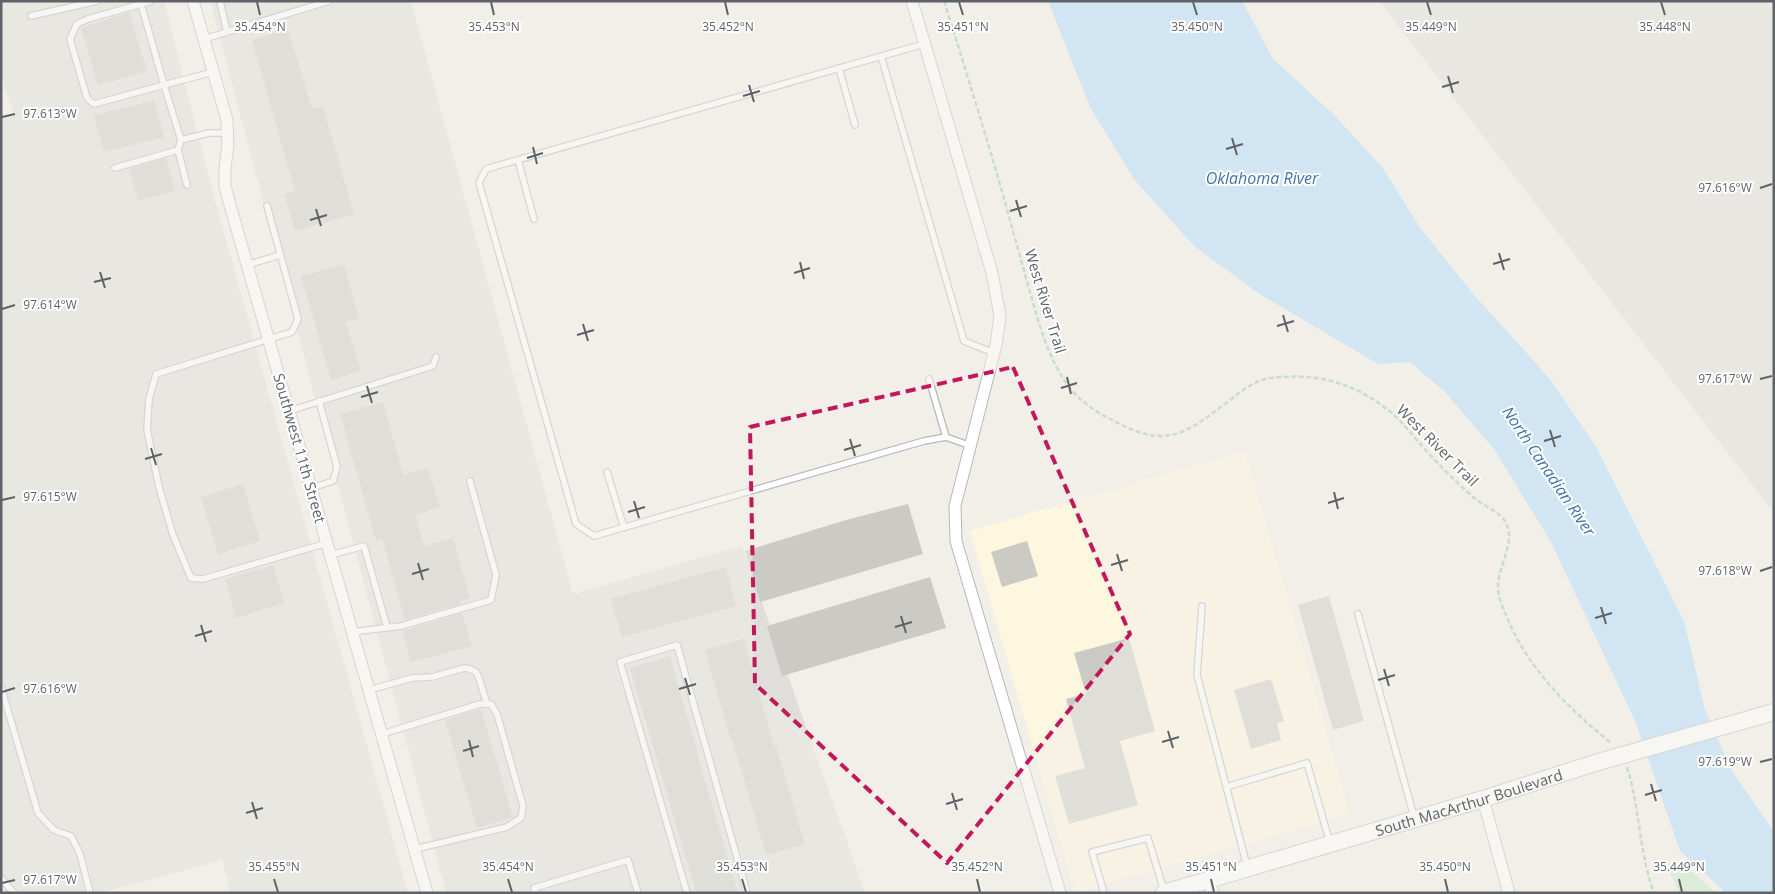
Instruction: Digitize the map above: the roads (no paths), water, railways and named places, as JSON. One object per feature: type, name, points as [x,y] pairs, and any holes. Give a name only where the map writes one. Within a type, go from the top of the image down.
[{"type":"main road","name":"South MacArthur Boulevard","points":[[1164,893],[1211,886],[1248,868],[1483,799],[1595,763],[1774,712]]},
{"type":"street","name":"Southwest 11th Street","points":[[193,1],[227,120],[228,145],[225,186],[428,893]]},
{"type":"street","points":[[912,1],[992,273],[1000,316],[994,353],[954,506],[956,541],[1060,893]]},
{"type":"street","points":[[1483,799],[1509,893]]},
{"type":"lane","points":[[31,16],[97,1]]},
{"type":"lane","points":[[151,1],[77,24],[70,39],[87,98],[94,104],[213,72]]},
{"type":"lane","points":[[220,1],[227,32]]},
{"type":"lane","points":[[204,39],[329,1]]},
{"type":"lane","points":[[142,4],[181,140],[178,150],[187,185]]},
{"type":"lane","points":[[924,44],[486,169],[479,183],[576,524],[594,536],[924,441],[946,437],[971,446]]},
{"type":"lane","points":[[881,56],[964,341],[994,353]]},
{"type":"lane","points":[[839,68],[854,125]]},
{"type":"lane","points":[[181,140],[208,133],[228,133]]},
{"type":"lane","points":[[115,168],[178,150]]},
{"type":"lane","points":[[518,160],[534,219]]},
{"type":"lane","points":[[267,206],[298,319],[292,332],[156,374],[149,399],[147,430],[159,487],[174,535],[191,578],[203,579],[329,549],[364,546],[387,628]]},
{"type":"lane","points":[[247,265],[280,255]]},
{"type":"lane","points":[[289,411],[433,366],[436,357]]},
{"type":"lane","points":[[929,379],[946,437]]},
{"type":"lane","points":[[311,488],[333,481],[337,467],[319,401]]},
{"type":"lane","points":[[607,472],[624,528]]},
{"type":"lane","points":[[352,632],[401,626],[491,600],[496,575],[470,481]]},
{"type":"lane","points":[[1202,606],[1197,675],[1248,868]]},
{"type":"lane","points":[[1358,614],[1414,819]]},
{"type":"lane","points":[[686,893],[620,662],[677,645],[747,893]]},
{"type":"lane","points":[[369,690],[412,678],[432,677],[464,668],[476,672],[487,704]]},
{"type":"lane","points":[[1,688],[38,814],[54,830],[71,836],[80,854],[90,893]]},
{"type":"lane","points":[[382,734],[480,704],[491,704],[497,714],[523,806],[521,818],[508,827],[415,850]]},
{"type":"lane","points":[[1226,787],[1307,763],[1331,844]]},
{"type":"lane","points":[[1104,893],[1092,852],[1148,838],[1164,893]]},
{"type":"lane","points":[[535,893],[534,888],[628,860],[638,893]]},
{"type":"lane","points":[[1,878],[14,893]]},
{"type":"water","name":"Oklahoma River","points":[[1048,1],[1242,1],[1273,59],[1334,115],[1382,167],[1421,229],[1474,295],[1549,378],[1595,445],[1684,621],[1705,710],[1732,771],[1774,832],[1774,893],[1726,893],[1680,851],[1636,723],[1551,542],[1494,449],[1445,392],[1410,362],[1378,364],[1258,293],[1194,246],[1134,179],[1090,107]]},
{"type":"water label","name":"North Canadian River","points":[[1549,471]]}]
